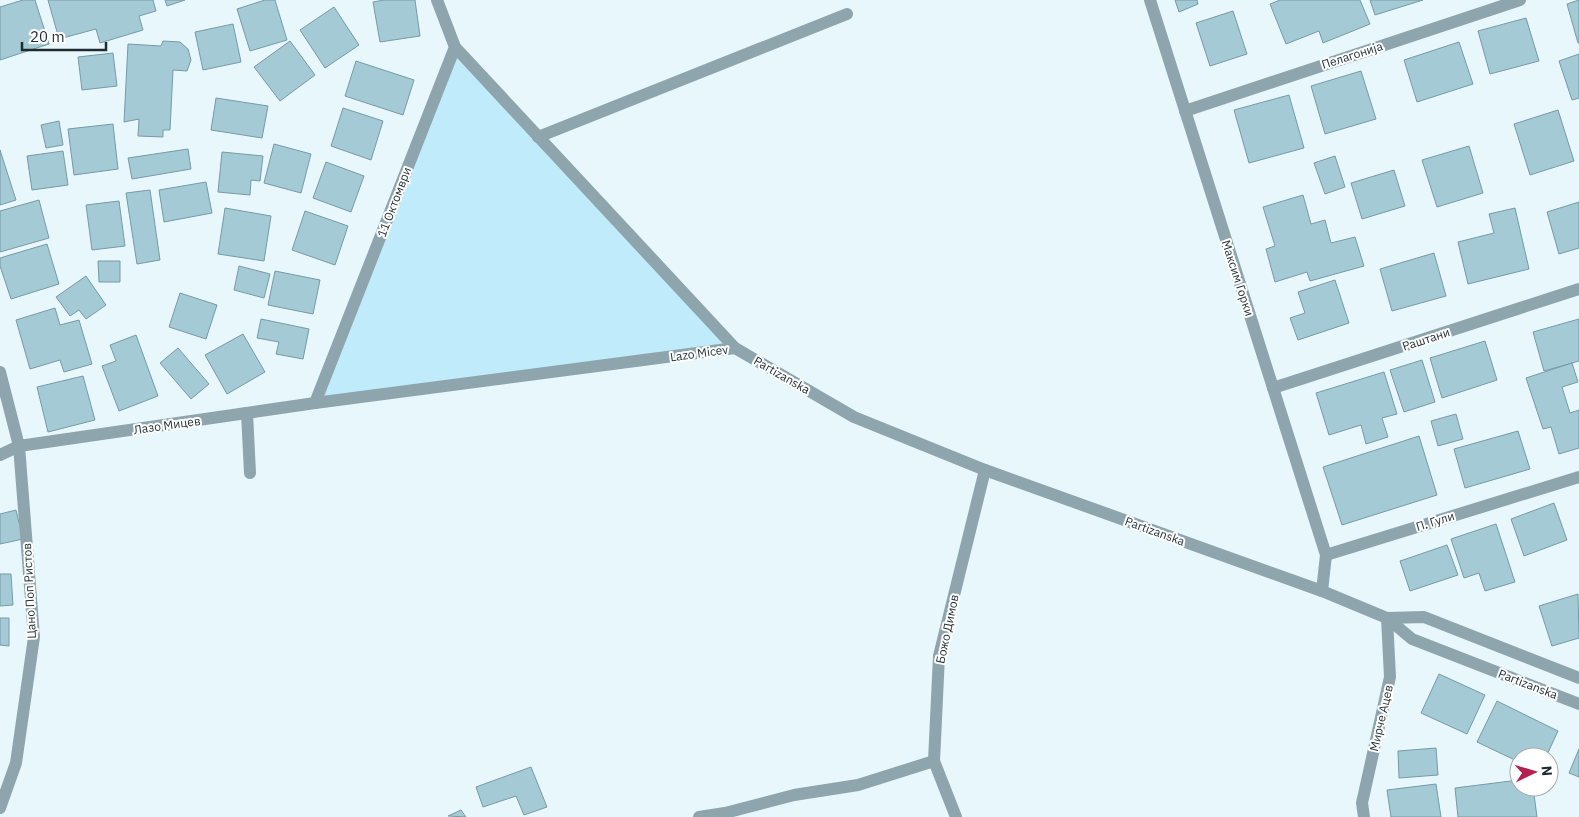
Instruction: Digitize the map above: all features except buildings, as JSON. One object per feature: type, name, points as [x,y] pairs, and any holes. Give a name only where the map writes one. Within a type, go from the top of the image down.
[{"type":"street","points":[[437,0],[455,47]]},
{"type":"street","name":"Максим Горки","points":[[1150,0],[1326,555]]},
{"type":"street","name":"Пелагонија","points":[[1185,111],[1520,0]]},
{"type":"street","points":[[538,137],[847,14]]},
{"type":"street","name":"Lazo Micev","points":[[455,47],[735,348]]},
{"type":"street","name":"11 Октомври","points":[[315,403],[455,47]]},
{"type":"street","name":"Раштани","points":[[1273,388],[1579,289]]},
{"type":"street","name":"Lazo Micev","points":[[315,403],[735,348]]},
{"type":"street","name":"Partizanska","points":[[735,348],[854,418],[985,470],[1322,591],[1387,618],[1412,639],[1579,704]]},
{"type":"street","name":"Цано Поп Ристов","points":[[0,372],[19,446],[34,637],[16,763],[0,808]]},
{"type":"street","name":"Лазо Мицев","points":[[0,455],[19,446],[315,403]]},
{"type":"street","points":[[247,413],[250,473]]},
{"type":"street","name":"Божо Димов","points":[[956,817],[934,761],[939,656],[985,470]]},
{"type":"street","name":"П. Гули","points":[[1326,555],[1579,477]]},
{"type":"street","points":[[1322,591],[1326,555]]},
{"type":"street","points":[[1387,618],[1424,617],[1579,678]]},
{"type":"street","name":"Мирче Ацев","points":[[1364,817],[1362,803],[1390,677],[1387,618]]},
{"type":"street","points":[[699,817],[725,814],[794,795],[858,785],[934,761]]},
{"type":"shaded area","points":[[455,47],[735,348],[315,403]]}]
